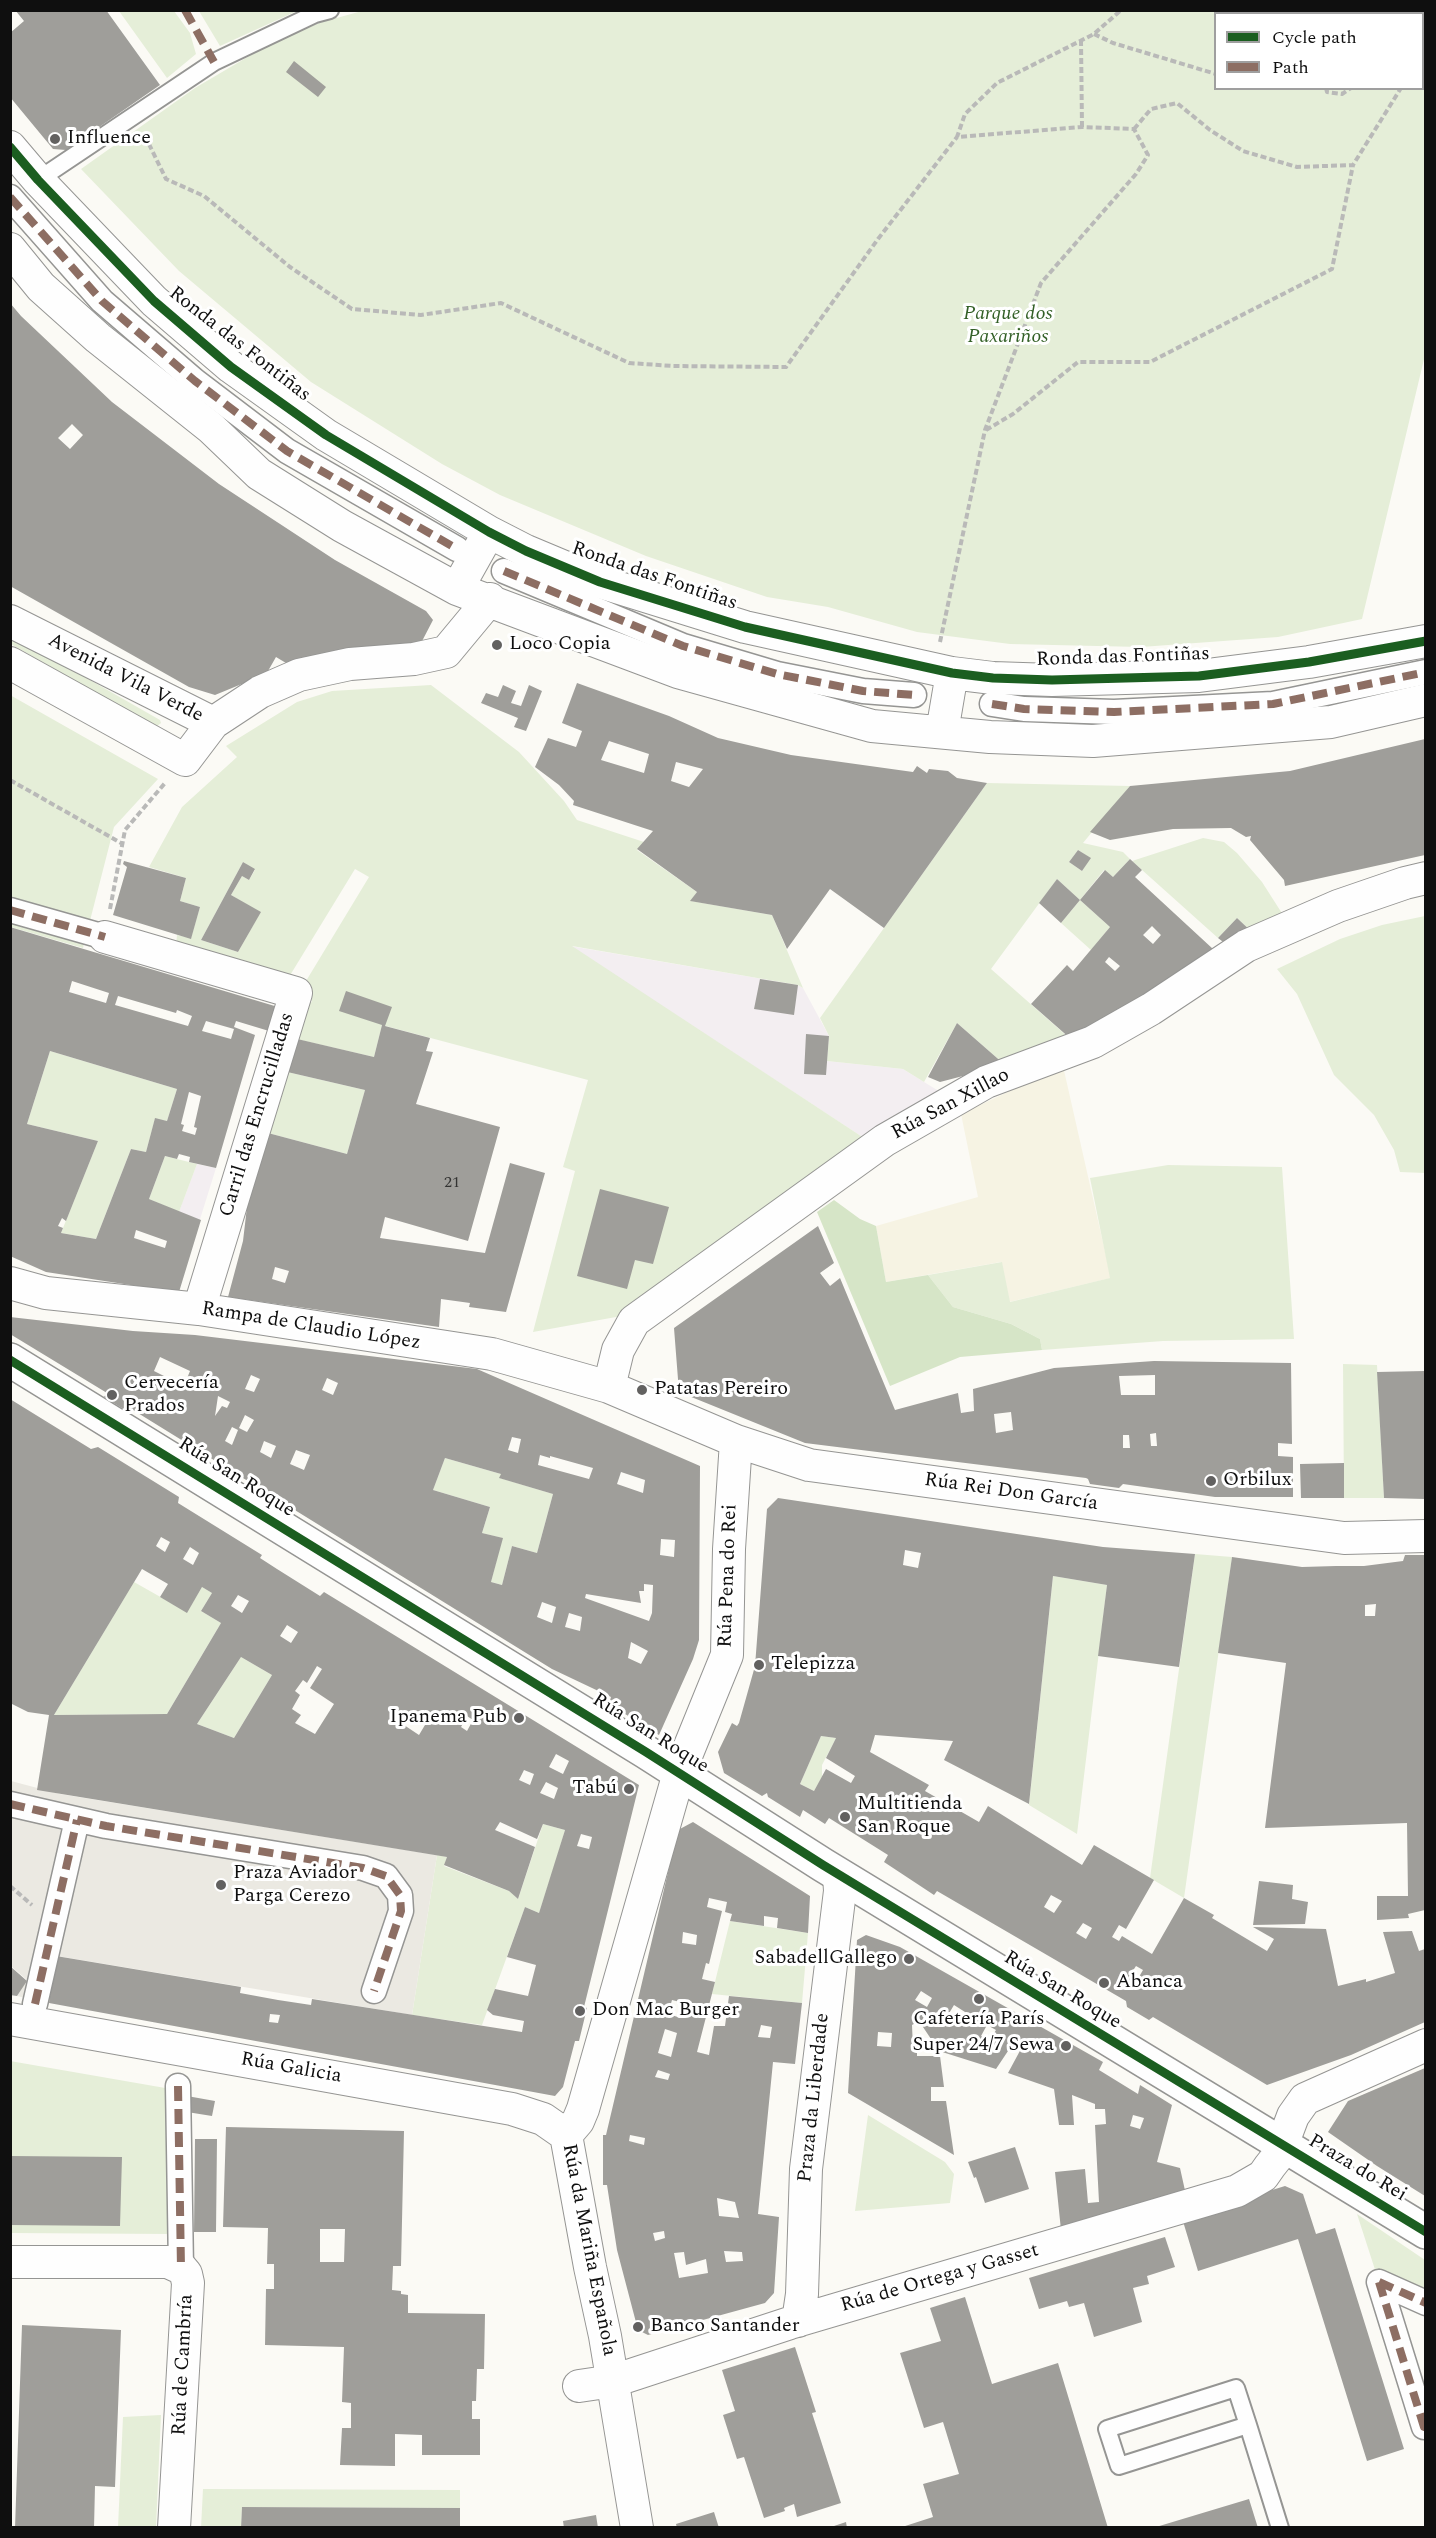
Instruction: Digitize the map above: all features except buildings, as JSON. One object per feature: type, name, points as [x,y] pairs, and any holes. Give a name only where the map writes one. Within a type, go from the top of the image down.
[{"type":"street","name":"Ronda das Fontiñas","points":[[10,147],[38,180],[154,302],[231,367],[326,435],[489,532],[600,582],[745,627],[946,659],[1052,680],[1199,676],[1309,662],[1425,641]]},
{"type":"street","points":[[10,197],[102,302],[202,387],[287,451],[457,549]]},
{"type":"street","points":[[10,249],[49,295],[98,338],[211,428],[259,474],[342,526],[457,588],[678,672],[872,726],[990,737],[1093,741],[1331,722],[1425,700]]},
{"type":"street","points":[[457,588],[489,532]]},
{"type":"street","points":[[504,571],[683,646],[777,674],[863,691],[914,695]]},
{"type":"street","points":[[213,723],[260,692],[300,675],[350,664],[414,659],[446,652],[490,599]]},
{"type":"street","name":"Avenida Vila Verde","points":[[10,621],[213,723],[184,760],[10,663]]},
{"type":"street","points":[[942,732],[946,659]]},
{"type":"street","points":[[992,704],[1024,709],[1114,712],[1272,704],[1425,672]]},
{"type":"street","name":"Rúa San Xillao","points":[[609,1387],[618,1350],[634,1321],[885,1140],[986,1082],[1092,1042],[1151,1009],[1246,946],[1338,906],[1425,878]]},
{"type":"street","points":[[10,910],[105,937]]},
{"type":"street","name":"Carril das Encrucilladas","points":[[105,937],[296,993],[199,1309]]},
{"type":"street","name":"Rampa de Claudio López","points":[[10,1283],[46,1293],[199,1309],[492,1354],[609,1387]]},
{"type":"street","name":"Rúa San Roque","points":[[10,1360],[679,1773],[839,1875],[1277,2141]]},
{"type":"street","name":"Rúa Rei Don García","points":[[609,1387],[736,1441],[810,1465],[1344,1538],[1425,1536]]},
{"type":"street","name":"Rúa Pena do Rei","points":[[679,1773],[727,1655],[729,1549],[736,1441]]},
{"type":"street","name":"Rúa da Mariña Española","points":[[637,2528],[613,2381],[566,2135],[578,2121],[583,2109],[679,1773]]},
{"type":"street","points":[[10,1804],[76,1820],[363,1868],[386,1876],[400,1895],[401,1911],[374,1991]]},
{"type":"street","points":[[23,2012],[76,1820]]},
{"type":"street","name":"Praza da Liberdade","points":[[798,2321],[802,2294],[806,2169],[840,1891],[839,1875]]},
{"type":"street","name":"Rúa Galicia","points":[[23,2012],[512,2109],[543,2119],[566,2135]]},
{"type":"street","name":"Rúa de Ortega y Gasset","points":[[579,2386],[613,2381],[798,2321],[1237,2191],[1263,2176],[1278,2156],[1277,2141],[1305,2099],[1425,2045]]},
{"type":"street","points":[[178,2086],[181,2268]]},
{"type":"street","name":"Praza do Rei","points":[[1277,2141],[1425,2232]]},
{"type":"street","name":"Rúa de Cambría","points":[[10,2262],[168,2262],[181,2268],[189,2283],[174,2528]]},
{"type":"street","points":[[1425,2303],[1379,2282],[1425,2426]]},
{"type":"lane","points":[[38,180],[214,62],[330,10]]},
{"type":"lane","points":[[1248,2425],[1119,2466],[1107,2429],[1236,2388],[1248,2425],[1280,2528]]},
{"type":"path","points":[[136,114],[166,179],[204,196],[290,267],[352,309],[421,315],[501,303],[629,363],[673,366],[786,367],[878,239],[957,137],[964,114],[997,83],[1094,34],[1121,10]]},
{"type":"path","points":[[1094,34],[1113,43],[1214,74]]},
{"type":"path","points":[[1081,40],[1082,127]]},
{"type":"path","points":[[1326,90],[1341,94],[1348,90]]},
{"type":"path","points":[[985,430],[1013,414],[1078,362],[1150,362],[1332,269],[1353,165],[1400,90]]},
{"type":"path","points":[[1134,129],[1151,109],[1176,102],[1210,130],[1243,151],[1297,167],[1353,165]]},
{"type":"path","points":[[957,137],[1082,127],[1134,129]]},
{"type":"path","points":[[946,659],[985,430],[1041,283],[1136,174],[1148,155],[1134,129]]},
{"type":"path","points":[[105,937],[125,831],[184,760]]},
{"type":"path","points":[[10,780],[122,843]]},
{"type":"shaded area","points":[[570,946],[798,985],[803,988],[829,1036],[827,1061],[903,1069],[950,1098],[867,1140]]},
{"type":"shaded area","points":[[1063,1066],[1111,1278],[1009,1302],[1001,1262],[886,1282],[876,1226],[978,1197],[961,1114]]},
{"type":"shaded area","points":[[197,1164],[216,1168],[196,1232],[150,1288]]},
{"type":"shaded area","name":"Praza Aviador Parga Cerezo","points":[[11,1781],[60,1794],[437,1855],[412,2015],[57,1956],[49,2003],[17,1996],[27,1980],[11,1966]]},
{"type":"green space","points":[[119,11],[174,11],[190,33],[196,54],[167,78]]},
{"type":"green space","points":[[199,11],[297,11],[220,46]]},
{"type":"green space","name":"Parque dos Paxariños","points":[[362,11],[1425,11],[1425,355],[1362,619],[1278,637],[1141,647],[1010,644],[917,632],[828,607],[767,597],[646,556],[500,495],[442,464],[311,382],[179,271],[81,169],[195,88],[273,42],[322,22]]},
{"type":"green space","points":[[11,635],[160,720],[161,723],[156,727],[11,644]]},
{"type":"green space","points":[[431,685],[519,752],[564,801],[577,820],[644,842],[637,850],[697,892],[691,901],[772,915],[803,988],[798,985],[572,946],[867,1140],[627,1315],[533,1332],[575,1171],[563,1167],[588,1080],[382,1025],[374,1057],[296,1039],[307,1004],[312,1002],[306,981],[369,877],[355,869],[289,977],[176,946],[177,935],[191,938],[200,907],[180,901],[186,878],[149,867],[182,807],[237,757],[226,746],[297,702],[332,691]],"holes":[[[243,862],[255,870],[249,880],[242,876],[231,895],[260,913],[238,952],[201,940]]]},
{"type":"green space","points":[[10,695],[158,779],[114,827],[83,948],[11,927]]},
{"type":"green space","points":[[987,783],[1130,786],[1083,843],[1123,852],[1130,859],[1113,877],[1104,870],[1080,900],[1057,879],[991,969],[1068,1037],[1005,1065],[957,1023],[924,1082],[903,1069],[827,1061],[829,1036],[820,1018]],"holes":[[[1078,850],[1090,858],[1082,871],[1069,862]]]},
{"type":"green space","points":[[1203,838],[1224,842],[1237,853],[1262,882],[1285,918],[1253,933],[1237,918],[1218,938],[1132,861]]},
{"type":"green space","points":[[1080,900],[1110,927],[1091,950],[1061,923]]},
{"type":"green space","points":[[1426,916],[1425,1173],[1400,1172],[1394,1150],[1374,1115],[1334,1075],[1297,994],[1277,969],[1340,939],[1382,925]]},
{"type":"green space","points":[[50,1051],[177,1089],[167,1121],[155,1119],[146,1152],[131,1149],[96,1239],[61,1233],[98,1141],[27,1124]]},
{"type":"green space","points":[[283,1071],[365,1090],[347,1154],[268,1133]]},
{"type":"green space","points":[[165,1156],[197,1164],[179,1212],[149,1199]]},
{"type":"green space","points":[[1168,1165],[1282,1167],[1294,1339],[1163,1341],[1042,1350],[1040,1339],[1011,1324],[953,1307],[928,1275],[1002,1262],[1010,1302],[1110,1278],[1090,1178]]},
{"type":"green space","points":[[834,1200],[860,1219],[876,1226],[886,1282],[928,1275],[953,1307],[1011,1324],[1040,1339],[1042,1350],[960,1357],[890,1386],[817,1212]]},
{"type":"green space","points":[[1343,1364],[1377,1365],[1384,1498],[1344,1498]]},
{"type":"green space","points":[[445,1458],[501,1474],[500,1478],[553,1494],[537,1553],[512,1546],[502,1585],[491,1582],[502,1538],[482,1533],[490,1507],[433,1490]]},
{"type":"green space","points":[[1195,1554],[1232,1557],[1184,1898],[1150,1878]]},
{"type":"green space","points":[[1053,1576],[1107,1585],[1077,1834],[1029,1805]]},
{"type":"green space","points":[[134,1582],[187,1612],[202,1587],[212,1593],[201,1611],[221,1623],[167,1714],[54,1715]]},
{"type":"green space","points":[[241,1657],[272,1675],[234,1738],[197,1724]]},
{"type":"green space","points":[[821,1736],[836,1738],[822,1765],[822,1777],[814,1791],[800,1784]]},
{"type":"green space","points":[[543,1824],[565,1830],[555,1864],[539,1913],[525,1907],[482,2025],[412,2015],[437,1855],[447,1857],[444,1866],[509,1891],[518,1899]]},
{"type":"green space","points":[[730,1921],[808,1933],[802,2003],[712,1994]]},
{"type":"green space","points":[[10,2061],[171,2089],[170,2234],[11,2233]]},
{"type":"green space","points":[[868,2115],[945,2162],[954,2174],[950,2203],[855,2211]]},
{"type":"green space","points":[[1357,2214],[1425,2260],[1425,2303],[1379,2282]]},
{"type":"green space","points":[[161,2415],[156,2527],[118,2527],[123,2417]]},
{"type":"green space","points":[[203,2489],[460,2490],[460,2508],[242,2507],[241,2527],[201,2528]]},
{"type":"marked path","points":[[185,10],[214,62]]},
{"type":"marked path","points":[[10,197],[102,301],[195,381],[287,451],[457,549]]},
{"type":"marked path","points":[[504,571],[683,646],[777,674],[863,691],[914,695]]},
{"type":"marked path","points":[[992,704],[1024,709],[1114,712],[1273,704],[1426,672]]},
{"type":"marked path","points":[[10,910],[105,937]]},
{"type":"marked path","points":[[10,1804],[106,1826],[363,1868],[386,1876],[400,1895],[401,1911],[374,1991]]},
{"type":"marked path","points":[[35,2004],[77,1820]]},
{"type":"marked path","points":[[178,2086],[181,2268]]},
{"type":"marked path","points":[[1379,2282],[1424,2427],[1426,2426]]},
{"type":"marked path","points":[[1379,2282],[1426,2303]]},
{"type":"cycle path","points":[[10,147],[38,180],[154,301],[231,367],[326,435],[489,532],[526,551],[600,582],[745,627],[952,673],[993,678],[1052,680],[1199,676],[1309,662],[1426,641]]},
{"type":"cycle path","points":[[10,1360],[646,1752],[823,1865],[1426,2232]]},
{"type":"place","name":"Influence","points":[[55,139]]},
{"type":"place","name":"Loco Copia","points":[[497,645]]},
{"type":"place","name":"Patatas Pereiro","points":[[642,1390]]},
{"type":"place","name":"Cervecería Prados","points":[[112,1395]]},
{"type":"place","name":"Orbilux","points":[[1211,1481]]},
{"type":"place","name":"Telepizza","points":[[759,1665]]},
{"type":"place","name":"Ipanema Pub","points":[[519,1718]]},
{"type":"place","name":"Tabú","points":[[629,1789]]},
{"type":"place","name":"Multitienda San Roque","points":[[845,1817]]},
{"type":"place","name":"Praza Aviador Parga Cerezo","points":[[221,1885]]},
{"type":"place","name":"SabadellGallego","points":[[909,1959]]},
{"type":"place","name":"Abanca","points":[[1104,1983]]},
{"type":"place","name":"Cafetería París","points":[[979,1999]]},
{"type":"place","name":"Don Mac Burger","points":[[580,2011]]},
{"type":"place","name":"Super 24/7 Sewa","points":[[1066,2046]]},
{"type":"place","name":"Banco Santander","points":[[638,2327]]}]
